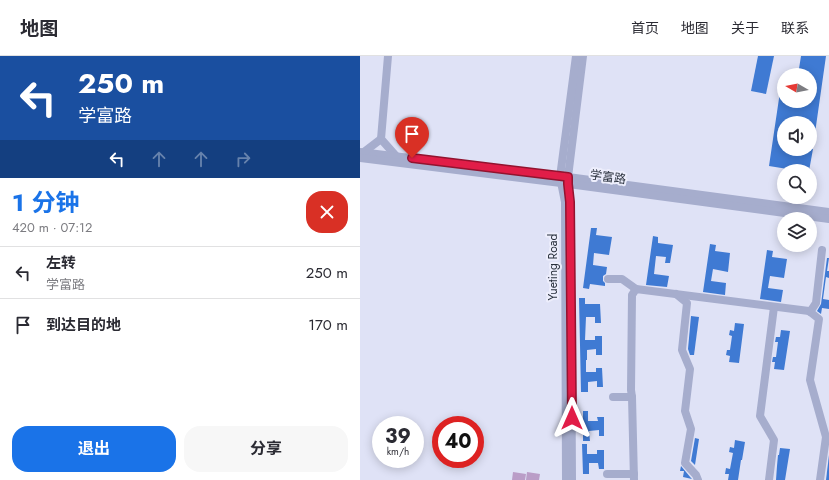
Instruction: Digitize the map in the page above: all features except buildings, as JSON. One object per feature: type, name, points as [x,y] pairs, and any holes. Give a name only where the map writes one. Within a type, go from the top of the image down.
[{"type":"street","points":[[388,56],[381,139],[396,156]]},
{"type":"street","name":"Yueting Road","points":[[566,480],[566,202],[564,180],[576,56]]},
{"type":"street","name":"Yueting Road","points":[[572,480],[570,202],[564,180],[583,56]]},
{"type":"street","points":[[361,154],[381,139]]},
{"type":"street","name":"学富路","points":[[361,154],[829,212]]},
{"type":"street","name":"学富路","points":[[361,154],[396,156],[829,219]]},
{"type":"street","points":[[810,312],[816,303],[822,250]]},
{"type":"street","points":[[608,279],[622,279],[636,288],[810,312],[819,319],[810,380],[826,437],[820,480]]},
{"type":"street","points":[[607,474],[634,477],[631,390],[632,295],[636,288]]},
{"type":"street","points":[[676,294],[687,302],[682,350],[690,369],[685,411],[691,429],[685,463],[696,475],[698,480]]},
{"type":"street","points":[[769,480],[774,440],[760,416],[774,307]]},
{"type":"street","points":[[613,397],[632,397]]},
{"type":"shaded area","points":[[513,472],[526,474],[525,480],[512,480]]},
{"type":"shaded area","points":[[527,472],[540,474],[539,480],[526,480]]},
{"type":"route","points":[[412,158],[568,177],[570,202],[572,418]]}]
